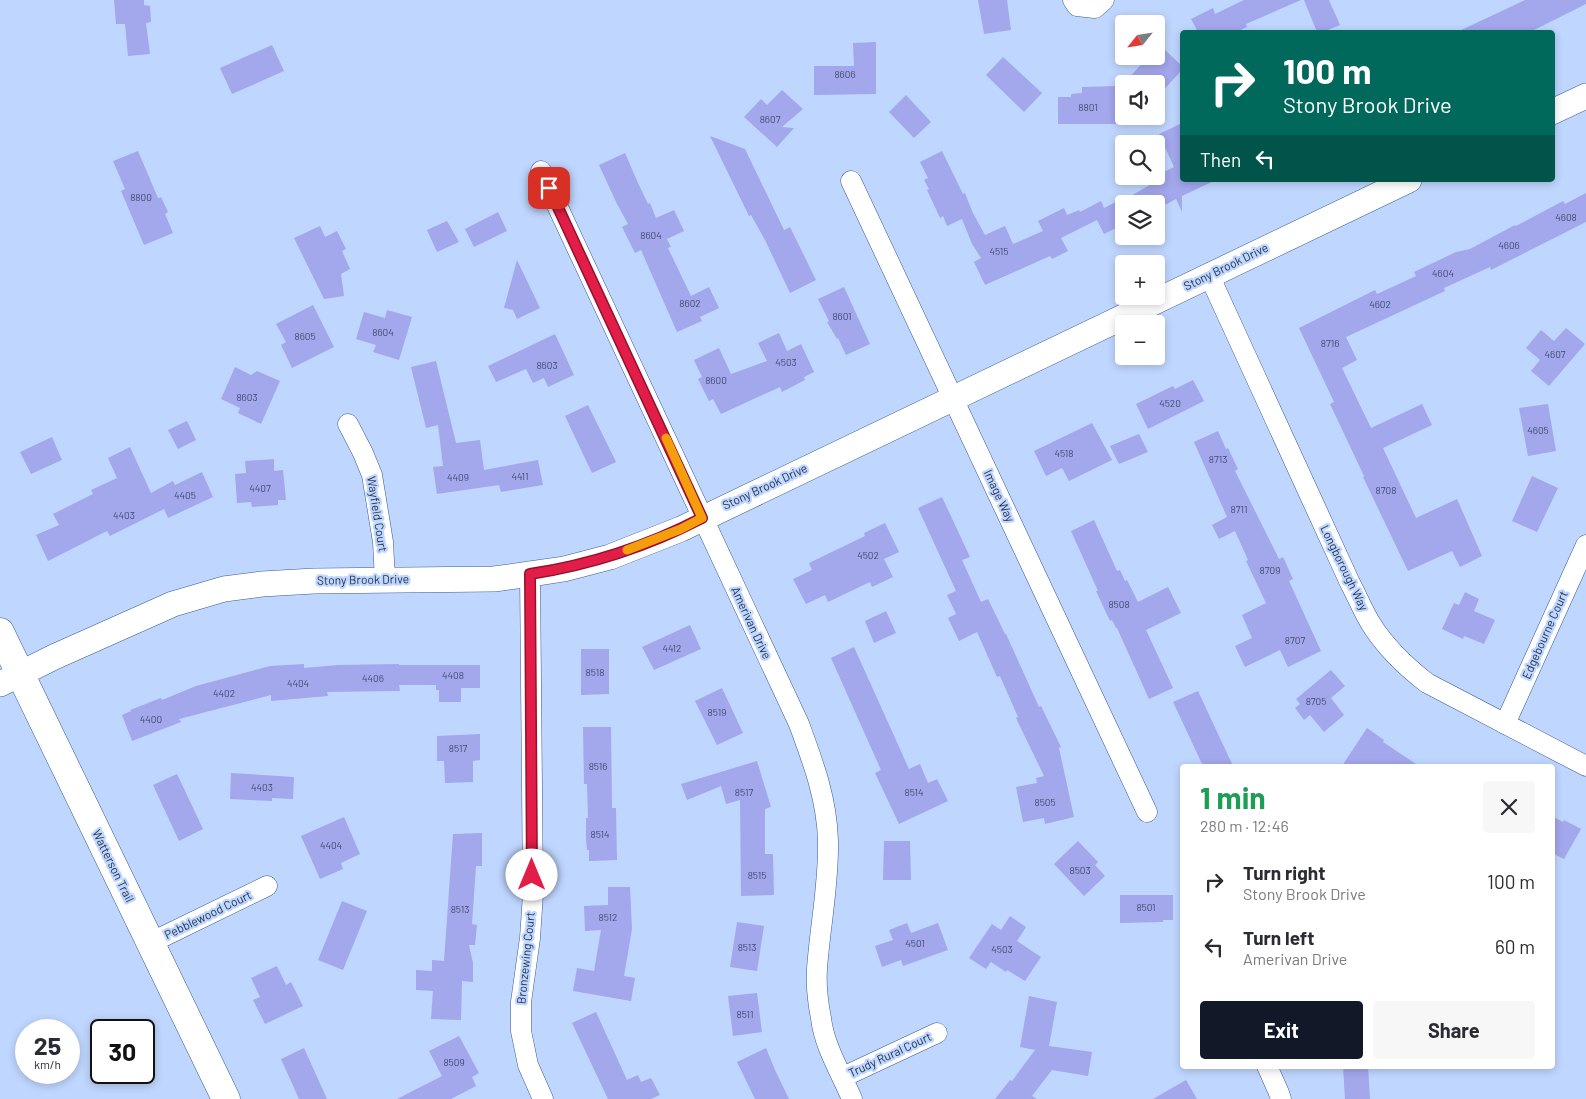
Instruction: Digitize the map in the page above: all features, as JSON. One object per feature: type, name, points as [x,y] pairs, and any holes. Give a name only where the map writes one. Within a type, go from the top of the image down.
[{"type":"main road","name":"Watterson Trail","points":[[0,632],[10,679],[150,943],[226,1099]]},
{"type":"street","points":[[1555,111],[1586,96]]},
{"type":"street","name":"Amerivan Drive","points":[[541,171],[799,724],[814,764],[823,796],[828,849],[817,970],[821,1019],[825,1038],[852,1099]]},
{"type":"street","name":"Image Way","points":[[850,181],[1147,812]]},
{"type":"street","name":"Stony Brook Drive","points":[[10,679],[54,656],[173,604],[224,589],[262,584],[494,579],[564,569],[610,557],[681,529],[1405,182]]},
{"type":"street","name":"Longborough Way","points":[[1209,276],[1350,583],[1371,623],[1383,641],[1398,658],[1427,683],[1586,766]]},
{"type":"street","name":"Wayfield Court","points":[[348,424],[372,475],[383,542],[385,580]]},
{"type":"street","name":"Edgebourne Court","points":[[1505,724],[1586,545]]},
{"type":"street","name":"Bronzewing Court","points":[[530,574],[532,894],[530,938],[521,1002],[521,1031],[528,1065],[543,1099]]},
{"type":"street","name":"Pebblewood Court","points":[[150,943],[267,886]]},
{"type":"street","name":"Trudy Rural Court","points":[[842,1077],[937,1033]]},
{"type":"street","points":[[1268,1069],[1281,1099]]},
{"type":"building","points":[[114,0],[144,0],[144,5],[150,6],[151,22],[146,23],[150,54],[128,56],[125,24],[116,24]]},
{"type":"building","points":[[978,0],[1007,0],[1011,30],[984,34]]},
{"type":"building","points":[[1244,0],[1301,0],[1246,24],[1247,27],[1240,30],[1197,30],[1191,19],[1213,8],[1215,14]]},
{"type":"building","points":[[1304,0],[1329,0],[1340,25],[1328,30],[1316,30]]},
{"type":"building","points":[[1525,0],[1586,0],[1586,4],[1534,30],[1461,30]]},
{"type":"building","points":[[876,42],[876,94],[814,95],[814,66],[854,66],[853,43]]},
{"type":"building","points":[[272,45],[284,71],[232,94],[220,68]]},
{"type":"building","points":[[1165,50],[1180,64],[1180,72],[1165,88],[1165,75],[1131,75],[1141,65],[1165,65]]},
{"type":"building","points":[[1003,57],[1042,93],[1024,112],[986,75]]},
{"type":"building","points":[[1115,86],[1115,124],[1058,124],[1058,97],[1071,97],[1071,94],[1082,93],[1082,87]]},
{"type":"building","points":[[782,90],[803,109],[782,127],[794,128],[777,147],[744,117],[761,99],[767,105]]},
{"type":"building","points":[[906,95],[931,122],[914,138],[889,112]]},
{"type":"building","points":[[1180,124],[1180,182],[1212,182],[1182,196],[1182,212],[1176,199],[1165,204],[1165,195],[1133,195],[1150,185],[1165,185],[1165,172],[1174,167],[1165,147],[1165,135],[1159,135]]},
{"type":"building","points":[[710,136],[745,149],[784,230],[790,227],[816,280],[790,293],[765,240],[751,215],[749,216]]},
{"type":"building","points":[[138,151],[158,198],[161,197],[168,212],[165,214],[173,233],[144,245],[121,191],[125,189],[113,161]]},
{"type":"building","points":[[942,151],[985,235],[1005,226],[1013,244],[1043,231],[1038,221],[1064,208],[1067,215],[1079,210],[1080,212],[1101,201],[1104,208],[1115,202],[1115,228],[1104,234],[1097,220],[1061,238],[1068,251],[1052,259],[1050,256],[985,285],[974,262],[981,258],[972,244],[962,219],[947,226],[943,216],[940,218],[927,190],[929,189],[924,180],[928,178],[920,162]]},
{"type":"building","points":[[625,153],[656,218],[674,210],[684,231],[667,239],[671,247],[668,248],[691,296],[709,287],[719,308],[700,317],[702,321],[677,332],[641,250],[635,253],[622,227],[628,224],[599,165]]},
{"type":"building","points":[[1586,193],[1586,222],[1491,270],[1490,267],[1444,288],[1445,291],[1346,337],[1357,360],[1342,368],[1371,428],[1422,404],[1432,425],[1383,448],[1416,518],[1457,499],[1482,556],[1460,567],[1452,551],[1408,571],[1330,404],[1334,402],[1299,328],[1375,290],[1377,294],[1416,276],[1414,272],[1456,252],[1470,249],[1563,201],[1565,204]]},
{"type":"building","points":[[498,212],[507,231],[474,247],[465,229]]},
{"type":"building","points":[[447,221],[459,242],[437,252],[427,230]]},
{"type":"building","points":[[320,226],[325,237],[337,231],[346,249],[342,251],[350,269],[341,274],[344,296],[324,299],[294,238]]},
{"type":"building","points":[[517,260],[540,308],[517,319],[513,310],[504,308]]},
{"type":"building","points":[[844,287],[870,344],[846,355],[838,338],[827,322],[829,321],[818,299]]},
{"type":"building","points":[[313,305],[334,347],[292,368],[281,345],[286,342],[276,324]]},
{"type":"building","points":[[387,310],[412,317],[399,360],[373,352],[376,345],[356,339],[364,312],[385,318]]},
{"type":"building","points":[[1566,328],[1585,344],[1549,386],[1531,371],[1540,360],[1526,348],[1541,330],[1554,341]]},
{"type":"building","points":[[779,333],[787,351],[801,344],[814,372],[804,377],[805,380],[782,392],[780,387],[721,414],[713,399],[709,401],[698,379],[702,377],[694,360],[719,348],[731,374],[767,361],[758,343]]},
{"type":"building","points":[[555,334],[574,375],[548,387],[544,378],[533,383],[526,369],[496,382],[488,366]]},
{"type":"building","points":[[436,361],[456,443],[480,440],[484,470],[538,460],[543,485],[501,492],[499,485],[437,494],[433,467],[443,466],[438,425],[426,428],[411,367]]},
{"type":"building","points":[[235,367],[251,375],[257,371],[280,381],[261,424],[238,413],[240,408],[221,399]]},
{"type":"building","points":[[1193,380],[1204,401],[1148,429],[1136,404],[1173,386],[1175,389]]},
{"type":"building","points":[[1548,404],[1556,451],[1528,456],[1519,408]]},
{"type":"building","points":[[588,405],[616,462],[592,473],[565,416]]},
{"type":"building","points":[[187,421],[196,440],[178,449],[168,430]]},
{"type":"building","points":[[1092,423],[1112,460],[1069,481],[1062,468],[1046,476],[1034,451]]},
{"type":"building","points":[[1218,431],[1238,469],[1235,471],[1279,559],[1283,557],[1293,579],[1289,581],[1321,651],[1288,667],[1280,650],[1245,667],[1235,646],[1252,638],[1242,615],[1266,603],[1246,561],[1248,560],[1235,531],[1219,539],[1212,525],[1227,517],[1194,442]]},
{"type":"building","points":[[1139,434],[1148,452],[1119,464],[1110,446]]},
{"type":"building","points":[[52,437],[62,460],[31,474],[20,452]]},
{"type":"building","points":[[130,447],[151,493],[173,481],[175,485],[202,472],[213,497],[168,518],[164,509],[110,536],[107,531],[48,561],[36,535],[59,525],[53,514],[93,494],[91,490],[117,478],[108,458]]},
{"type":"building","points":[[274,459],[274,471],[283,470],[286,500],[278,500],[278,505],[252,507],[251,502],[237,503],[235,474],[246,473],[245,461]]},
{"type":"building","points":[[1532,476],[1558,488],[1537,532],[1512,521]]},
{"type":"building","points":[[942,497],[970,557],[962,560],[981,602],[988,599],[1039,707],[1041,706],[1061,747],[1059,748],[1074,817],[1045,824],[1044,818],[1023,822],[1016,787],[1037,783],[1036,778],[1044,776],[1016,718],[1018,717],[1000,676],[997,677],[977,632],[959,641],[948,618],[956,614],[947,595],[956,591],[918,508]]},
{"type":"building","points":[[1094,520],[1117,571],[1120,570],[1125,581],[1127,580],[1138,602],[1168,587],[1181,613],[1146,630],[1173,688],[1149,699],[1117,628],[1112,620],[1110,621],[1096,591],[1098,591],[1071,531]]},
{"type":"building","points":[[885,523],[899,552],[884,559],[893,577],[872,587],[870,582],[828,602],[825,595],[806,604],[793,579],[812,570],[809,563],[865,536],[864,533]]},
{"type":"building","points":[[1465,592],[1479,599],[1474,611],[1495,620],[1484,644],[1464,636],[1463,639],[1442,629],[1454,603],[1459,605]]},
{"type":"building","points":[[886,611],[896,633],[874,643],[865,621]]},
{"type":"building","points":[[690,625],[701,649],[654,670],[642,647]]},
{"type":"building","points":[[854,647],[909,769],[920,764],[928,783],[937,779],[948,801],[899,824],[875,773],[881,770],[831,658]]},
{"type":"building","points":[[581,649],[609,649],[609,694],[581,695]]},
{"type":"building","points":[[304,664],[304,668],[338,665],[480,665],[480,688],[461,688],[461,702],[439,702],[439,690],[436,690],[436,685],[399,685],[400,691],[327,692],[328,696],[271,701],[271,695],[179,719],[181,722],[132,741],[122,715],[130,710],[161,698],[162,700],[196,686],[270,666]]},
{"type":"building","points":[[1331,670],[1345,686],[1331,698],[1344,715],[1324,732],[1310,715],[1304,720],[1295,708],[1300,704],[1296,699]]},
{"type":"building","points":[[722,688],[743,733],[717,745],[695,701]]},
{"type":"building","points":[[1198,691],[1232,764],[1202,764],[1173,702]]},
{"type":"building","points":[[583,727],[611,727],[612,808],[616,808],[617,860],[589,861],[586,839],[586,818],[588,818],[587,784],[584,784]]},
{"type":"building","points":[[1367,728],[1384,740],[1383,742],[1416,764],[1343,764]]},
{"type":"building","points":[[480,734],[480,760],[473,761],[473,782],[445,783],[444,761],[437,761],[437,736]]},
{"type":"building","points":[[757,761],[771,807],[765,809],[765,854],[773,854],[774,895],[741,896],[740,800],[726,804],[721,786],[687,800],[681,784]]},
{"type":"building","points":[[231,773],[294,777],[293,799],[272,798],[272,801],[230,799]]},
{"type":"building","points":[[177,774],[203,829],[179,841],[153,785]]},
{"type":"building","points":[[344,817],[360,854],[341,863],[343,869],[320,879],[301,836]]},
{"type":"building","points":[[1555,818],[1581,829],[1564,859],[1555,854]]},
{"type":"building","points":[[482,833],[482,866],[476,866],[472,924],[477,925],[475,945],[469,945],[473,963],[473,982],[462,981],[461,1020],[431,1019],[433,991],[416,990],[416,970],[432,971],[432,960],[444,961],[453,834]]},
{"type":"building","points":[[884,841],[910,841],[911,880],[883,880]]},
{"type":"building","points":[[1078,841],[1098,862],[1095,865],[1105,876],[1084,896],[1054,864]]},
{"type":"building","points":[[608,887],[630,887],[632,929],[624,976],[635,978],[631,1001],[573,991],[577,968],[594,971],[601,930],[585,931],[584,906],[608,905]]},
{"type":"building","points":[[1120,895],[1173,895],[1173,920],[1120,923]]},
{"type":"building","points":[[342,901],[367,911],[343,970],[318,960]]},
{"type":"building","points":[[1010,916],[1026,927],[1017,941],[1041,957],[1025,981],[991,962],[986,969],[969,958],[992,924],[1001,930]]},
{"type":"building","points":[[737,922],[764,926],[757,971],[730,967]]},
{"type":"building","points":[[907,923],[911,933],[938,923],[948,950],[903,966],[901,960],[882,967],[875,946],[893,940],[889,930]]},
{"type":"building","points":[[277,966],[286,985],[291,982],[303,1006],[265,1024],[253,1000],[260,997],[251,978]]},
{"type":"building","points":[[757,993],[762,1032],[733,1036],[728,996]]},
{"type":"building","points":[[1029,996],[1057,1002],[1049,1046],[1092,1052],[1088,1076],[1052,1070],[1032,1096],[1037,1099],[995,1099],[1010,1080],[1012,1081],[1035,1050],[1020,1047]]},
{"type":"building","points":[[596,1012],[627,1080],[638,1075],[641,1082],[651,1078],[660,1095],[651,1099],[608,1099],[572,1023]]},
{"type":"building","points":[[459,1036],[479,1073],[472,1077],[476,1086],[451,1099],[397,1099],[442,1076],[429,1051]]},
{"type":"building","points":[[304,1048],[327,1099],[299,1099],[281,1059]]},
{"type":"building","points":[[766,1048],[789,1099],[755,1099],[737,1062]]},
{"type":"building","points":[[1343,1069],[1368,1069],[1370,1099],[1345,1099]]},
{"type":"building","points":[[1186,1080],[1197,1099],[1153,1099]]},
{"type":"slow traffic","points":[[627,550],[681,529],[702,518],[666,438]]},
{"type":"route","points":[[532,875],[530,574],[564,569],[610,557],[681,529],[702,518],[549,188]]}]
